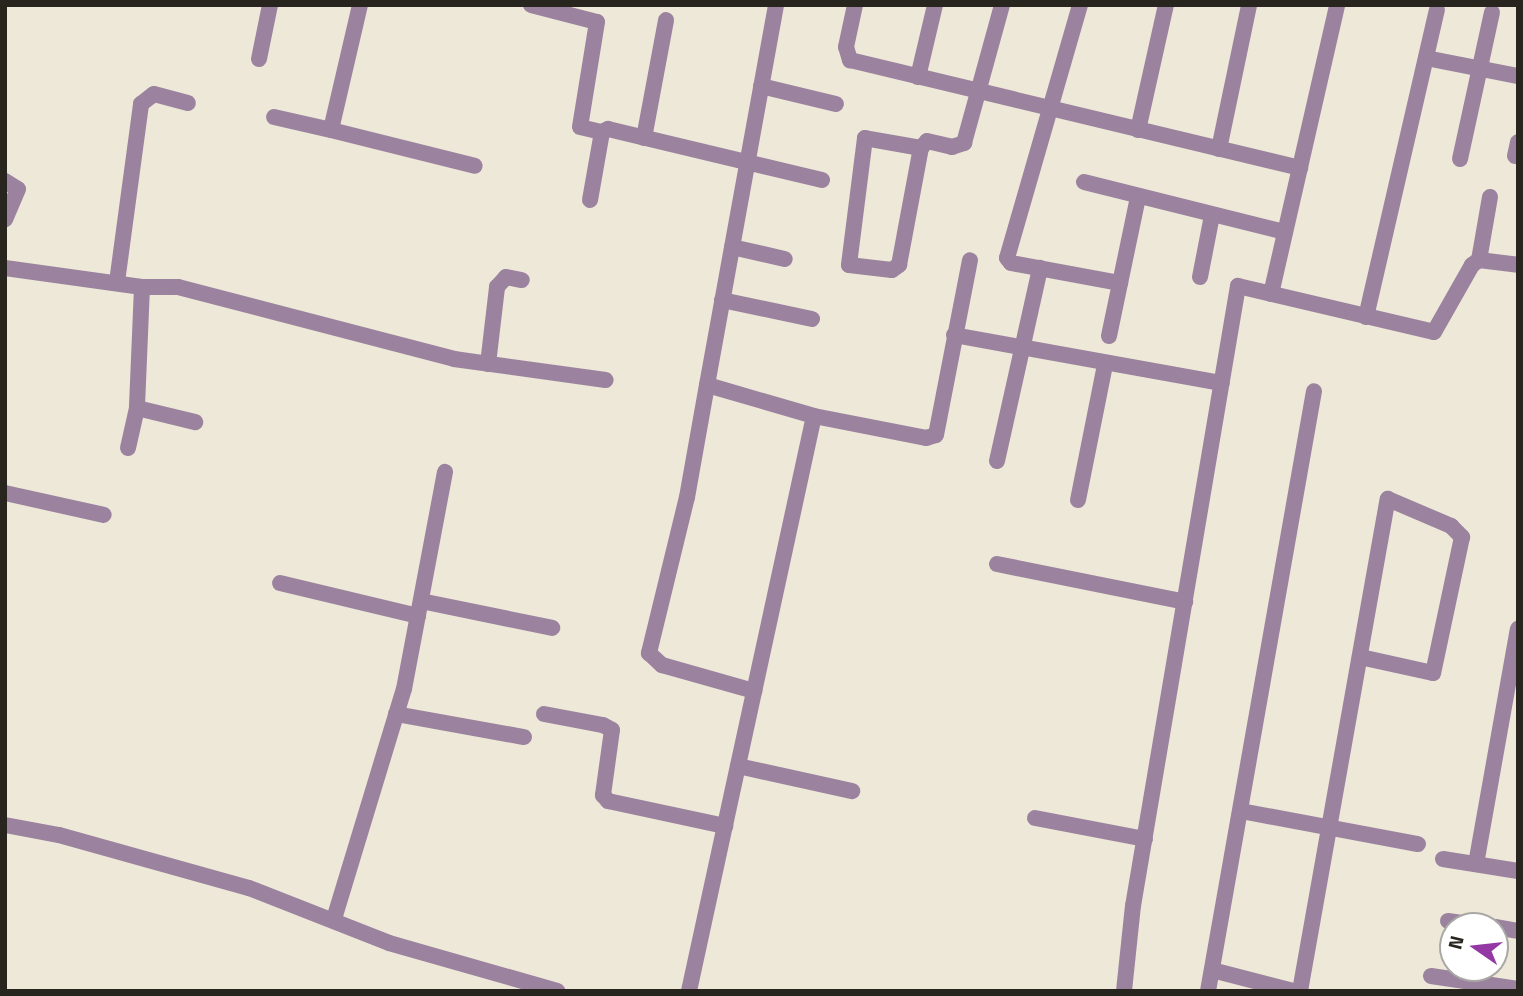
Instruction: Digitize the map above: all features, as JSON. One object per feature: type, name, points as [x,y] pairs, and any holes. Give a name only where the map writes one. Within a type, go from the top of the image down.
[{"type":"street","points":[[259,59],[270,5]]},
{"type":"street","points":[[331,130],[360,5]]},
{"type":"street","points":[[531,5],[597,22],[580,127],[602,132],[608,129],[822,180]]},
{"type":"street","points":[[754,691],[662,665],[649,653],[687,497],[776,5]]},
{"type":"street","points":[[855,5],[846,47],[850,60],[1300,168]]},
{"type":"street","points":[[918,77],[935,5]]},
{"type":"street","points":[[921,148],[865,138],[849,265],[896,269],[921,148],[927,141],[962,145],[1002,5]]},
{"type":"street","points":[[1080,5],[1047,108],[1007,258],[1040,268],[1120,283]]},
{"type":"street","points":[[1138,130],[1166,5]]},
{"type":"street","points":[[1219,149],[1250,5]]},
{"type":"street","points":[[1271,294],[1337,5]]},
{"type":"street","points":[[1366,317],[1437,10]]},
{"type":"street","points":[[1460,159],[1483,69],[1492,12]]},
{"type":"street","points":[[644,138],[666,20]]},
{"type":"street","points":[[1426,58],[1518,76]]},
{"type":"street","points":[[761,86],[836,104]]},
{"type":"street","points":[[117,282],[141,104],[154,94],[188,103]]},
{"type":"street","points":[[274,117],[475,166]]},
{"type":"street","points":[[590,200],[602,132]]},
{"type":"street","points":[[5,181],[18,189],[5,219]]},
{"type":"street","points":[[1084,182],[1285,232]]},
{"type":"street","points":[[1109,336],[1138,197]]},
{"type":"street","points":[[1124,991],[1144,839],[1238,286],[1434,332],[1446,317],[1467,271],[1479,260],[1490,197]]},
{"type":"street","points":[[1200,278],[1212,215]]},
{"type":"street","points":[[732,247],[785,259]]},
{"type":"street","points":[[707,385],[814,416],[933,438],[939,430],[954,335],[970,260]]},
{"type":"street","points":[[1479,260],[1518,264]]},
{"type":"street","points":[[5,268],[142,287],[178,287],[488,364],[606,380]]},
{"type":"street","points":[[997,461],[1040,268]]},
{"type":"street","points":[[488,364],[497,287],[506,277],[522,280]]},
{"type":"street","points":[[128,447],[137,408],[142,287]]},
{"type":"street","points":[[722,300],[812,319]]},
{"type":"street","points":[[954,335],[1105,365],[1222,383]]},
{"type":"street","points":[[1077,500],[1105,365]]},
{"type":"street","points":[[1208,991],[1314,391]]},
{"type":"street","points":[[137,408],[195,422]]},
{"type":"street","points":[[689,991],[814,416]]},
{"type":"street","points":[[334,919],[396,714],[445,472]]},
{"type":"street","points":[[5,493],[104,515]]},
{"type":"street","points":[[1300,991],[1388,499],[1451,526],[1462,537],[1433,673],[1360,657]]},
{"type":"street","points":[[997,564],[1185,602]]},
{"type":"street","points":[[279,583],[552,628]]},
{"type":"street","points":[[1476,864],[1518,629]]},
{"type":"street","points":[[396,714],[524,737]]},
{"type":"street","points":[[544,714],[603,724],[612,730],[603,792],[608,801],[725,826]]},
{"type":"street","points":[[738,766],[852,791]]},
{"type":"street","points":[[1241,811],[1418,845]]},
{"type":"street","points":[[1035,818],[1144,839]]},
{"type":"street","points":[[5,825],[59,835],[249,888],[422,954],[557,991]]},
{"type":"street","points":[[1443,859],[1518,872]]},
{"type":"street","points":[[1212,970],[1294,991]]},
{"type":"street","points":[[1431,976],[1518,989]]}]
